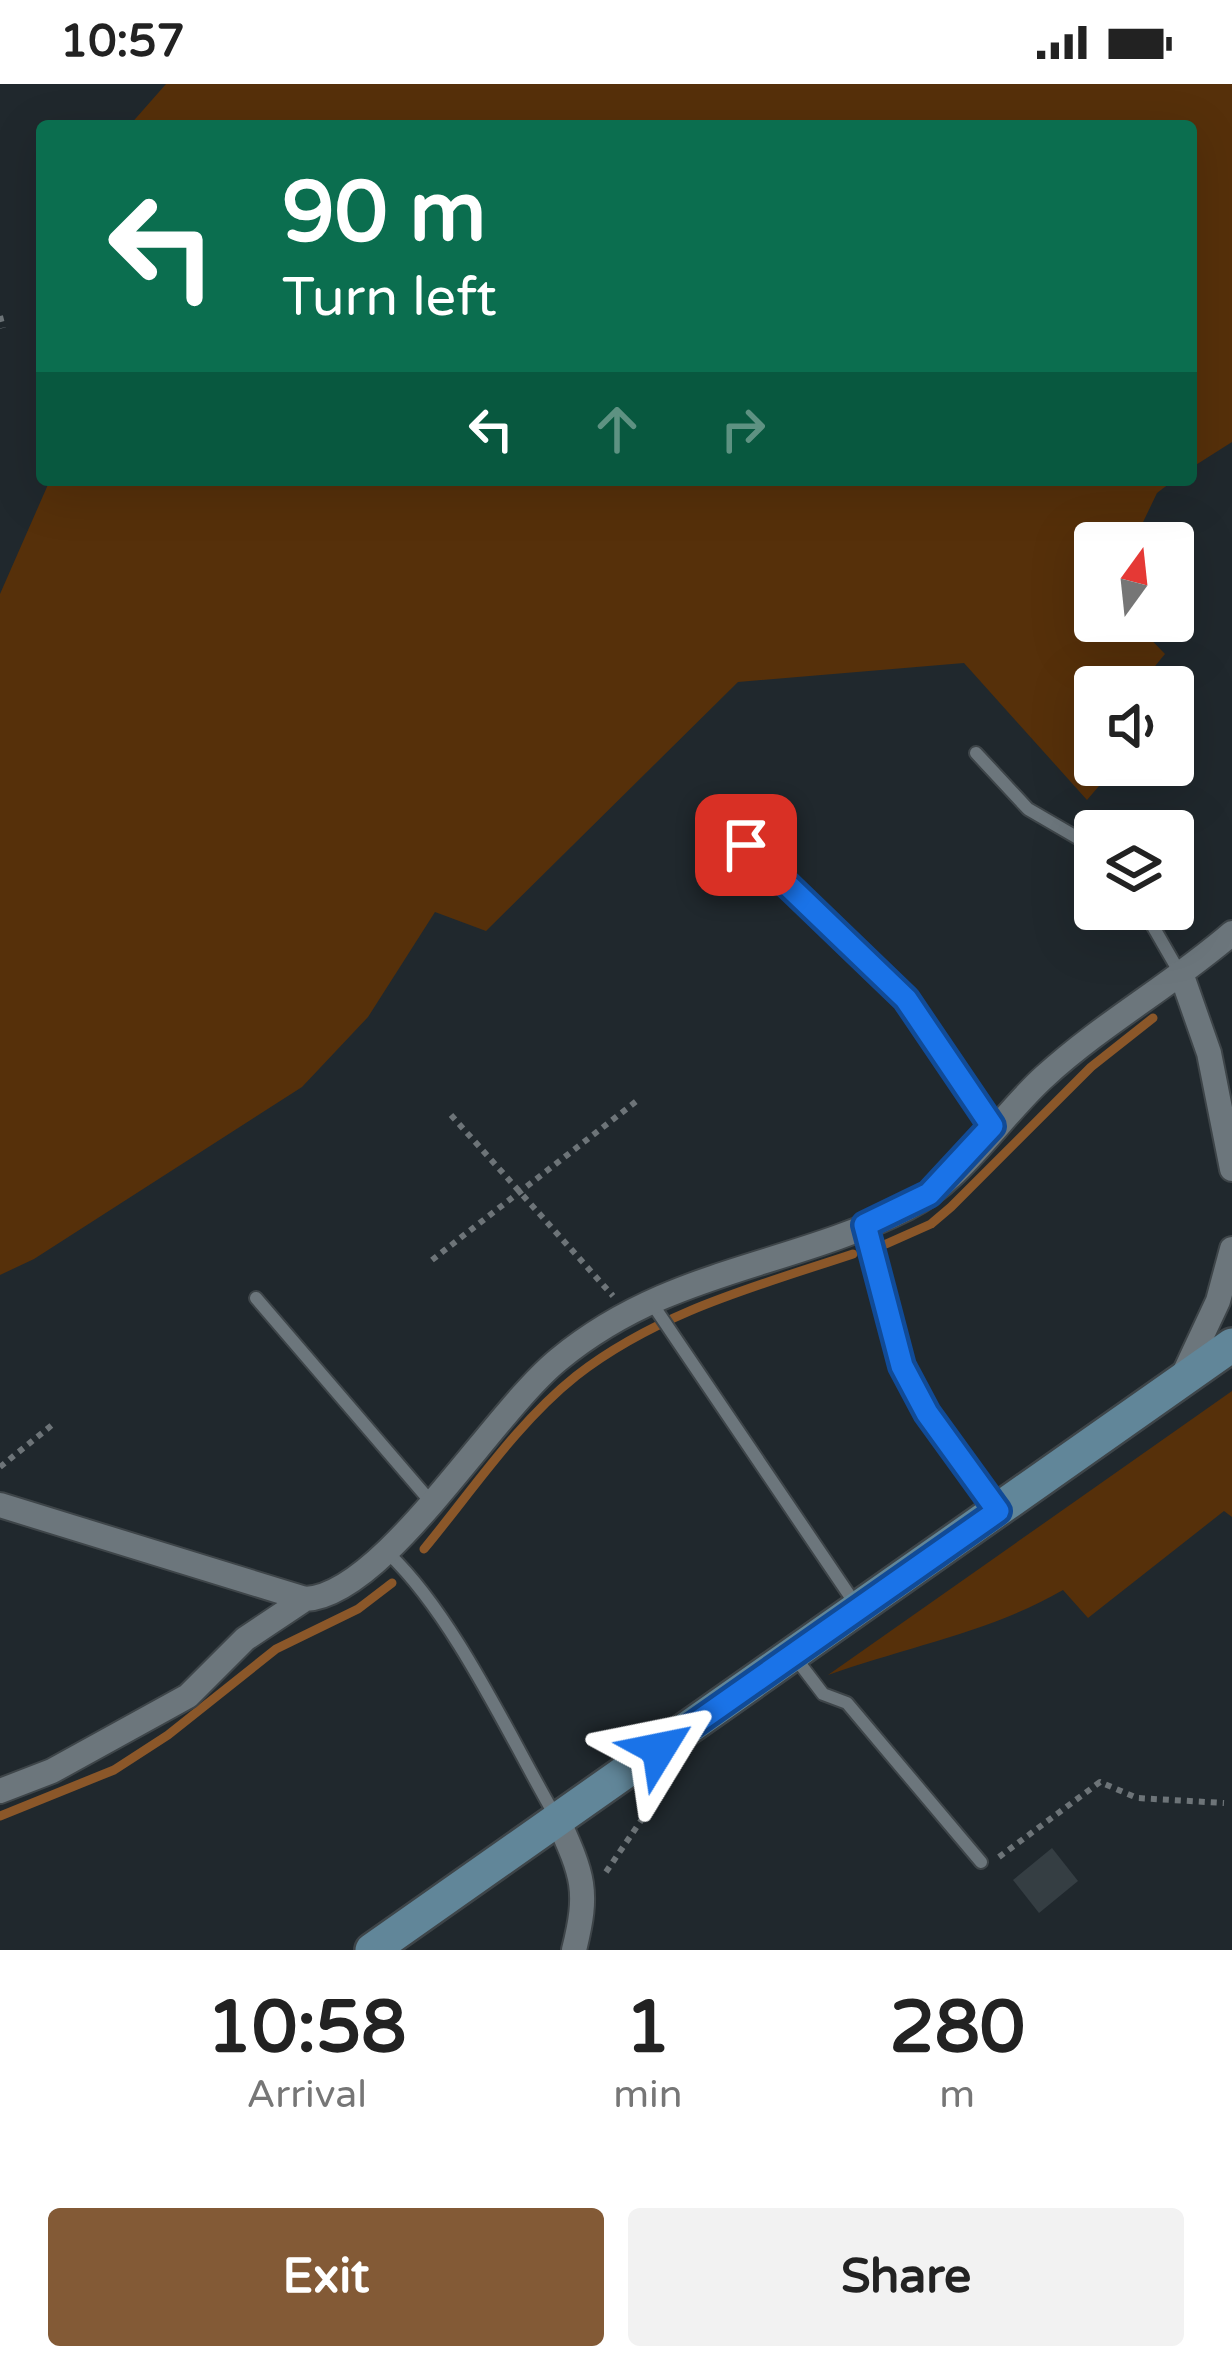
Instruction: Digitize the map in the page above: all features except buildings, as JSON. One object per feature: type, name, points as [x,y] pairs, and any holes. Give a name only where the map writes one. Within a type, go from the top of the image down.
[{"type":"street","points":[[0,1791],[52,1771],[188,1696],[245,1639],[305,1599],[338,1591],[389,1554],[528,1386],[638,1306],[865,1225],[929,1194],[992,1126],[1118,1014],[1182,976],[1232,933]]},
{"type":"street","points":[[1182,976],[1209,1053],[1232,1169]]},
{"type":"street","points":[[1180,1382],[1218,1301],[1232,1249]]},
{"type":"street","points":[[372,1950],[1232,1345]]},
{"type":"street","points":[[0,1505],[305,1599]]},
{"type":"street","points":[[558,1820],[585,1882],[586,1900],[574,1950]]},
{"type":"lane","points":[[976,753],[1028,809],[1074,836]]},
{"type":"lane","points":[[725,835],[772,864],[906,999],[992,1126]]},
{"type":"lane","points":[[1155,930],[1182,976]]},
{"type":"lane","points":[[865,1225],[902,1366],[927,1413],[998,1511]]},
{"type":"lane","points":[[256,1298],[431,1502]]},
{"type":"lane","points":[[638,1306],[859,1609]]},
{"type":"lane","points":[[389,1554],[423,1591],[558,1820]]},
{"type":"lane","points":[[794,1655],[823,1694],[847,1703],[984,1864]]},
{"type":"path","points":[[0,316],[3,328]]},
{"type":"path","points":[[432,1260],[638,1100]]},
{"type":"path","points":[[452,1115],[638,1306]]},
{"type":"path","points":[[0,1467],[52,1425]]},
{"type":"path","points":[[586,1900],[672,1776]]},
{"type":"path","points":[[984,1864],[1100,1782],[1137,1798],[1224,1803]]},
{"type":"shaded area","points":[[166,84],[1232,84],[1232,442],[1197,464],[1197,120],[134,120]]},
{"type":"shaded area","points":[[47,486],[1166,486],[1157,493],[1143,522],[1074,522],[1074,642],[1153,642],[1165,654],[1155,666],[1074,666],[1074,786],[964,663],[738,682],[486,931],[435,912],[368,1017],[302,1087],[34,1259],[0,1275],[0,594]]},
{"type":"shaded area","points":[[1074,786],[1099,786],[1087,800]]},
{"type":"shaded area","points":[[1232,1391],[1232,1517],[1224,1511],[1088,1618],[1063,1590],[978,1628],[828,1675]]},
{"type":"waterway","points":[[886,1244],[931,1224],[1091,1067],[1153,1018]]},
{"type":"waterway","points":[[424,1549],[496,1458],[576,1376],[674,1318],[853,1254]]},
{"type":"waterway","points":[[0,1816],[114,1770],[168,1735],[276,1649],[358,1609],[392,1583]]},
{"type":"route","points":[[659,1749],[998,1511],[927,1413],[902,1366],[865,1225],[929,1194],[992,1126],[906,999],[772,864],[746,845]]}]
